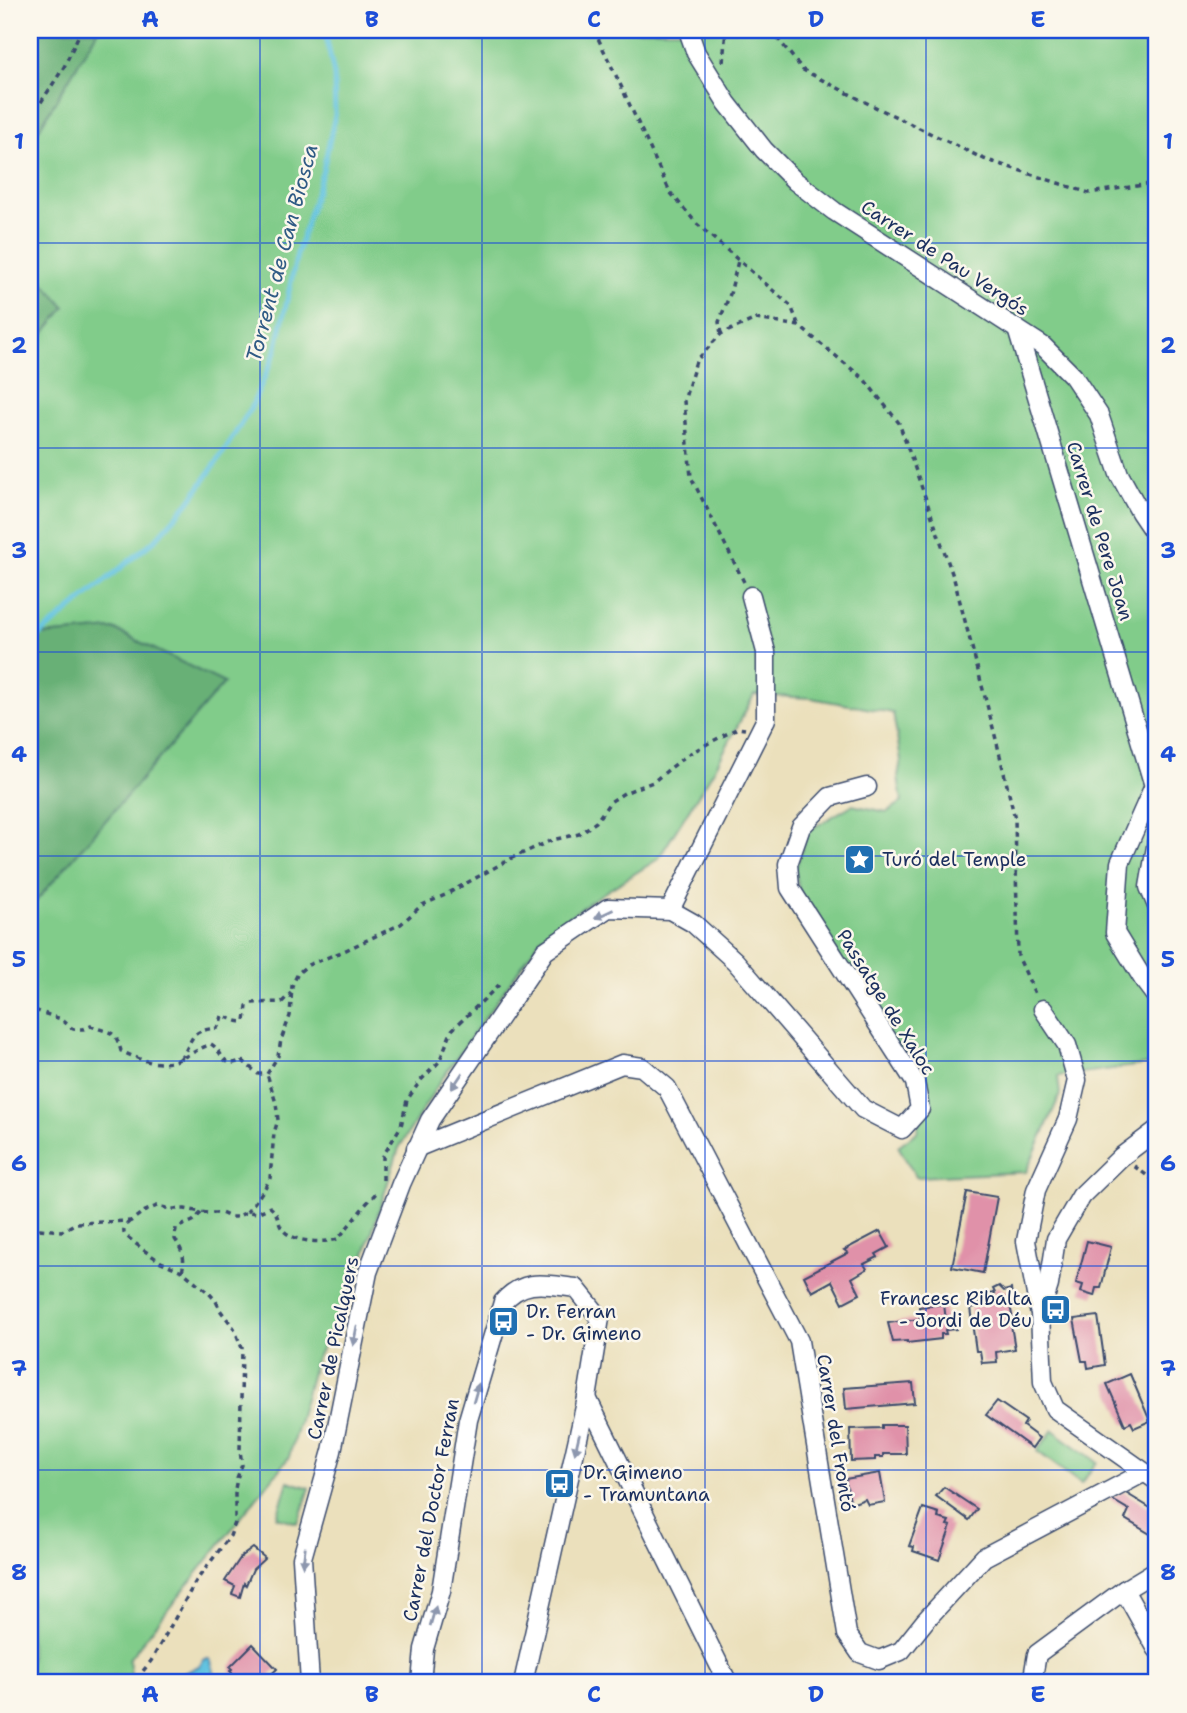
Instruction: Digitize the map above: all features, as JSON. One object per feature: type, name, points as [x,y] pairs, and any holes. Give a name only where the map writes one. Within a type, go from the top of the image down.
[{"type":"street","name":"Carrer de Pau Vergós","points":[[688,30],[696,53],[727,103],[764,150],[795,181],[834,211],[1043,346],[1073,376],[1099,415],[1119,474],[1157,537]]},
{"type":"street","name":"Carrer de Pere Joan","points":[[1017,328],[1156,791]]},
{"type":"street","points":[[670,910],[766,719],[766,652],[751,596]]},
{"type":"street","name":"Passatge de Xaloc","points":[[670,910],[693,923],[735,961],[863,1109],[902,1129],[919,1109],[915,1082],[790,888],[788,864],[801,827],[830,797],[867,787]]},
{"type":"street","points":[[1156,791],[1120,863],[1115,933],[1157,998]]},
{"type":"street","points":[[1157,841],[1149,887],[1157,906]]},
{"type":"street","name":"Carrer de Picalquers","points":[[310,1683],[302,1558],[332,1451],[368,1272],[416,1148],[430,1121],[545,951],[608,908],[670,910]]},
{"type":"street","points":[[1043,1009],[1067,1045],[1077,1080],[1068,1119],[1036,1190],[1026,1241],[1040,1313],[1043,1382],[1055,1409],[1150,1477]]},
{"type":"street","name":"Carrer del Frontó","points":[[416,1148],[622,1064],[642,1067],[667,1088],[799,1341],[847,1634],[860,1653],[879,1660],[901,1651],[984,1557],[1150,1477]]},
{"type":"street","points":[[1040,1313],[1049,1284],[1056,1239],[1081,1196],[1121,1157],[1157,1130]]},
{"type":"street","name":"Carrer del Doctor Ferran","points":[[421,1683],[424,1649],[441,1591],[468,1420],[503,1302],[510,1295],[527,1285],[535,1284],[576,1288],[600,1318],[587,1398]]},
{"type":"street","points":[[523,1683],[587,1398]]},
{"type":"street","points":[[587,1398],[728,1683]]},
{"type":"street","points":[[1032,1683],[1037,1654],[1124,1590],[1157,1570]]},
{"type":"street","points":[[1124,1590],[1157,1649]]},
{"type":"path","points":[[30,119],[64,67],[81,30]]},
{"type":"path","points":[[594,30],[670,192],[697,224],[791,306],[799,327]]},
{"type":"path","points":[[712,79],[723,64],[726,30]]},
{"type":"path","points":[[771,30],[803,70],[984,159],[1089,192],[1157,183]]},
{"type":"path","points":[[720,334],[719,322],[730,294],[738,261]]},
{"type":"path","points":[[751,596],[691,477],[684,401],[696,361],[720,334],[756,318],[799,327],[864,379],[899,423],[954,579],[997,743],[1015,819],[1018,956],[1043,1009]]},
{"type":"path","points":[[134,1683],[151,1661],[196,1581],[230,1536],[235,1523],[235,1489],[242,1465],[242,1348],[234,1328],[208,1292],[183,1271],[161,1262],[124,1235],[124,1226],[143,1212],[157,1206],[236,1217],[247,1212],[268,1184],[278,1119],[267,1074],[278,1056],[289,1016],[292,986],[298,973],[308,965],[401,924],[422,905],[512,858],[552,840],[579,834],[596,822],[610,802],[624,793],[653,782],[687,755],[709,743],[738,728],[761,730]]},
{"type":"path","points":[[247,1212],[257,1213],[270,1207],[277,1213],[283,1230],[293,1237],[302,1240],[338,1239],[383,1183],[383,1156],[401,1126],[407,1100],[421,1080],[439,1062],[452,1030],[500,983]]},
{"type":"path","points":[[179,1059],[190,1038],[198,1031],[217,1028],[222,1016],[245,1021],[247,1006],[251,1003],[282,1002],[291,993]]},
{"type":"path","points":[[30,1002],[34,1010],[61,1019],[73,1029],[91,1026],[112,1032],[118,1038],[121,1051],[138,1059],[169,1063],[211,1044],[217,1048],[223,1060],[236,1063],[242,1060],[258,1074],[267,1074]]},
{"type":"path","points":[[1121,1157],[1157,1183]]},
{"type":"path","points":[[183,1271],[185,1261],[175,1239],[176,1228],[193,1221],[201,1212]]},
{"type":"path","points":[[30,1233],[40,1229],[62,1231],[76,1223],[131,1221]]},
{"type":"green space","points":[[30,30],[98,30],[30,144]]},
{"type":"green space","points":[[98,30],[1157,30],[1157,1063],[1058,1076],[1060,1095],[1026,1172],[916,1177],[898,1146],[917,1132],[924,1099],[800,895],[795,870],[808,831],[852,805],[887,812],[902,802],[898,776],[901,760],[893,713],[811,698],[754,695],[714,770],[658,859],[591,901],[542,937],[441,1080],[399,1148],[356,1282],[315,1361],[289,1457],[129,1659],[132,1683],[30,1683],[30,908],[224,683],[113,629],[30,636],[30,351],[65,307],[30,268],[30,144]]},
{"type":"green space","points":[[30,268],[65,307],[30,351]]},
{"type":"green space","points":[[113,629],[224,683],[30,908],[30,636]]},
{"type":"green space","points":[[1053,1430],[1097,1462],[1081,1484],[1037,1451]]},
{"type":"green space","points":[[288,1481],[310,1488],[298,1523],[277,1517]]},
{"type":"water","points":[[205,1659],[210,1659],[214,1683],[186,1683],[181,1678],[180,1675],[199,1666]]},
{"type":"building","points":[[967,1192],[997,1197],[983,1273],[952,1267]]},
{"type":"building","points":[[880,1231],[889,1247],[864,1264],[867,1269],[852,1278],[860,1294],[843,1303],[832,1281],[812,1292],[804,1276],[848,1253],[844,1250]]},
{"type":"building","points":[[1087,1241],[1111,1247],[1101,1288],[1096,1288],[1094,1296],[1081,1292],[1083,1285],[1076,1283]]},
{"type":"building","points":[[999,1286],[1004,1291],[1011,1289],[1013,1300],[1009,1301],[1014,1324],[1011,1325],[1015,1349],[996,1352],[997,1362],[982,1363],[980,1351],[976,1351],[970,1308],[978,1306],[977,1299],[995,1293],[993,1289]]},
{"type":"building","points":[[944,1304],[946,1321],[954,1320],[956,1329],[945,1330],[946,1334],[941,1334],[941,1339],[893,1342],[888,1323],[920,1319],[919,1307]]},
{"type":"building","points":[[1098,1316],[1105,1365],[1088,1368],[1087,1361],[1082,1361],[1074,1319]]},
{"type":"building","points":[[1130,1374],[1150,1421],[1134,1428],[1131,1422],[1125,1425],[1107,1384]]},
{"type":"building","points":[[913,1383],[915,1403],[846,1409],[844,1388]]},
{"type":"building","points":[[997,1401],[1026,1421],[1023,1426],[1039,1438],[1032,1448],[986,1415]]},
{"type":"building","points":[[882,1425],[905,1425],[906,1454],[883,1454],[883,1457],[875,1457],[875,1460],[851,1461],[850,1429],[882,1428]]},
{"type":"building","points":[[880,1473],[885,1502],[868,1505],[865,1499],[851,1504],[845,1479]]},
{"type":"building","points":[[944,1487],[977,1509],[969,1520],[936,1496]]},
{"type":"building","points":[[1124,1492],[1157,1512],[1157,1538],[1125,1519],[1129,1510],[1109,1498]]},
{"type":"building","points":[[923,1508],[939,1513],[938,1518],[949,1521],[947,1525],[951,1526],[939,1560],[913,1551],[914,1547],[909,1546]]},
{"type":"building","points":[[253,1548],[265,1558],[253,1569],[246,1585],[244,1583],[240,1597],[232,1594],[235,1586],[225,1581],[241,1557]]},
{"type":"building","points":[[253,1644],[277,1669],[258,1683],[245,1683],[230,1671],[230,1667]]},
{"type":"waterway","name":"Torrent de Can Biosca","points":[[30,643],[157,538],[189,502],[251,408],[276,351],[297,254],[323,170],[335,115],[334,75],[325,31]]},
{"type":"place","name":"Turó del Temple","points":[[859,859]]},
{"type":"place","name":"Francesc Ribalta - Jordi de Déu","points":[[1055,1309]]},
{"type":"place","name":"Dr. Ferran - Dr. Gimeno","points":[[503,1322]]},
{"type":"place","name":"Dr. Gimeno - Tramuntana","points":[[560,1483]]}]
